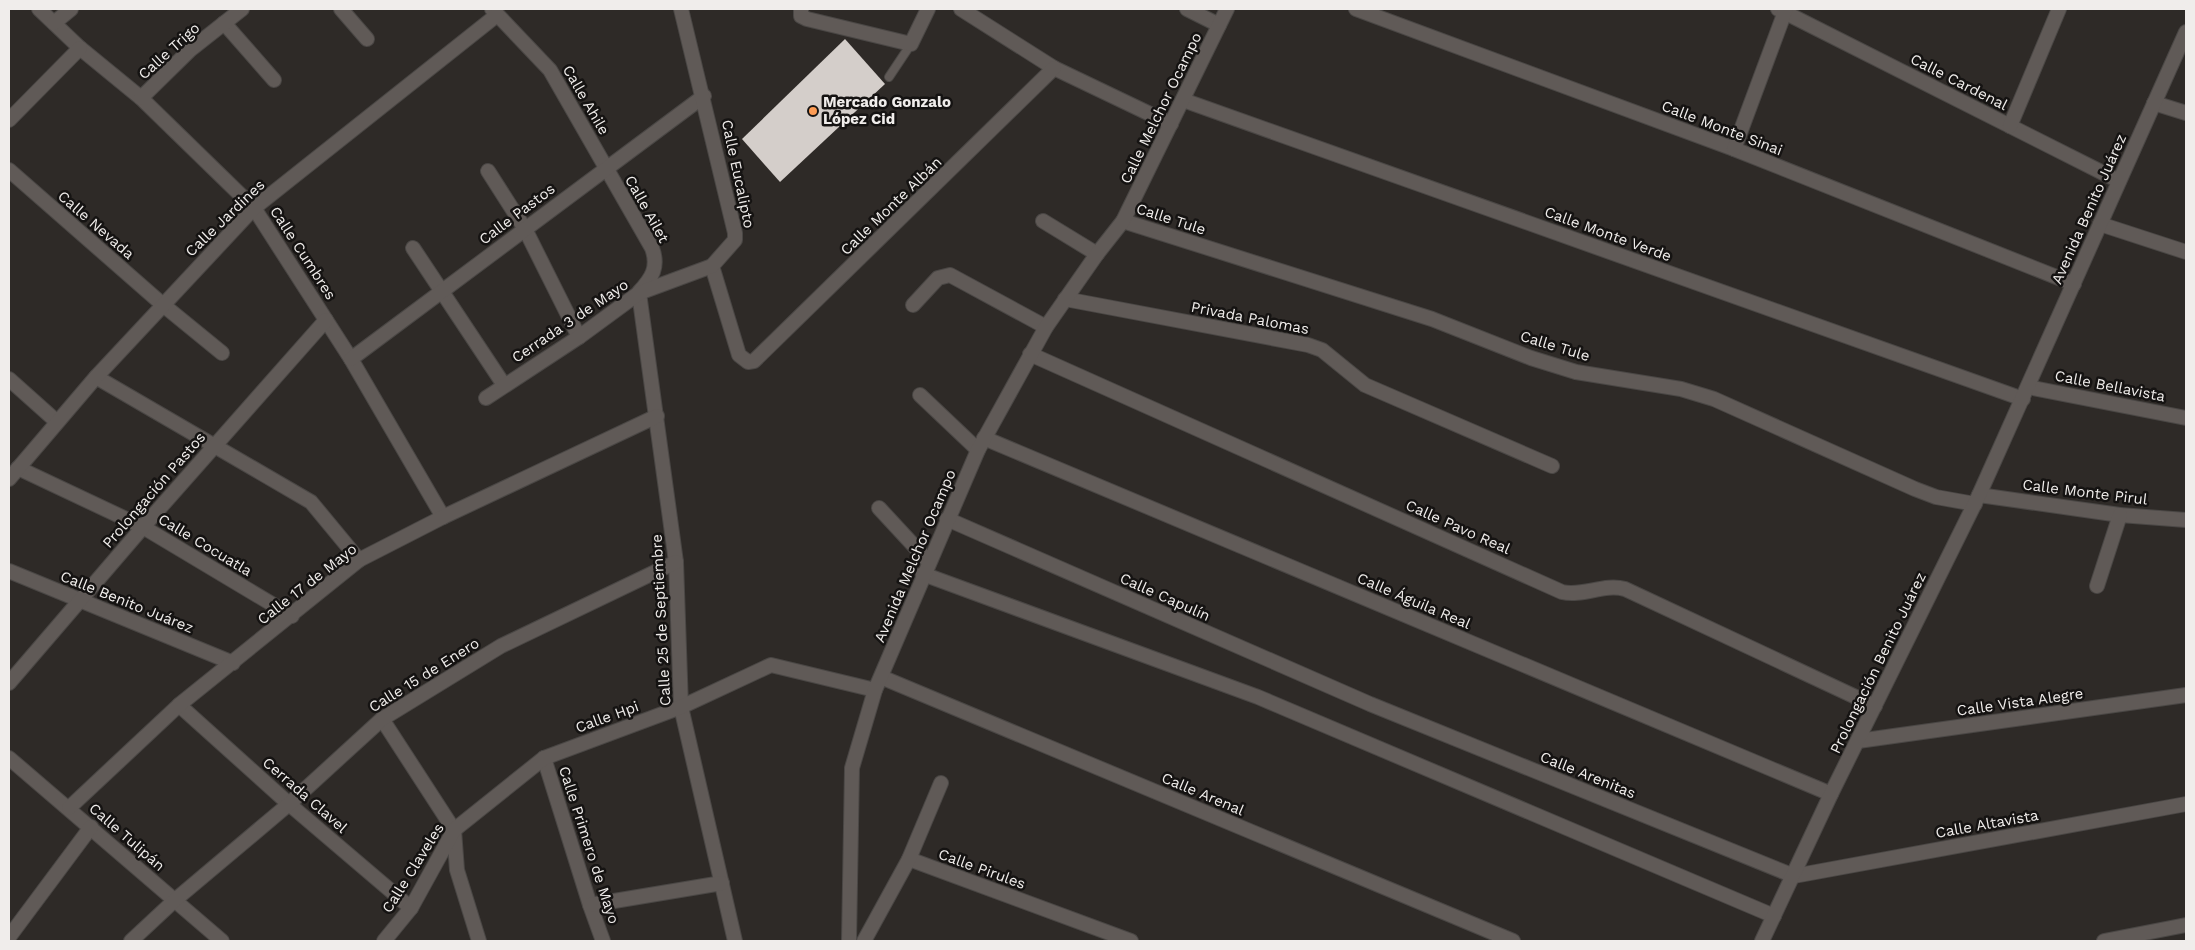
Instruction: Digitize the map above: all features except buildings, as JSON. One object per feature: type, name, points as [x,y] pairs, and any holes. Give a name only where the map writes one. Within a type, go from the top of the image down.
[{"type":"street","name":"Calle Cumbres","points":[[39,9],[80,48],[141,98],[254,208],[352,359],[443,516]]},
{"type":"street","points":[[54,23],[72,9]]},
{"type":"street","name":"Calle Trigo","points":[[141,98],[190,50],[242,9]]},
{"type":"street","points":[[341,9],[367,39]]},
{"type":"street","name":"Calle Eucalipto","points":[[681,9],[704,96],[736,237],[712,266]]},
{"type":"street","points":[[801,9],[801,16],[807,19],[911,44],[928,9]]},
{"type":"street","points":[[960,9],[1054,68],[1171,124]]},
{"type":"street","points":[[1187,9],[1219,25]]},
{"type":"street","name":"Calle Melchor Ocampo","points":[[1123,220],[1227,9]]},
{"type":"street","name":"Calle Monte Sinai","points":[[1356,9],[1734,149],[2074,284]]},
{"type":"street","points":[[2010,126],[2059,9]]},
{"type":"street","points":[[1734,149],[1783,10]]},
{"type":"street","name":"Calle Cardenal","points":[[1783,10],[2119,181]]},
{"type":"street","name":"Calle Ahile","points":[[495,12],[550,70],[606,168]]},
{"type":"street","name":"Calle Jardines","points":[[9,479],[56,421],[162,304],[254,208],[495,12]]},
{"type":"street","points":[[224,23],[274,80]]},
{"type":"street","name":"Avenida Benito Juárez","points":[[2026,393],[2186,32]]},
{"type":"street","points":[[9,120],[80,48]]},
{"type":"street","name":"Calle Monte Albán","points":[[712,266],[739,356],[748,362],[758,357],[1054,68]]},
{"type":"street","name":"Calle Pastos","points":[[352,359],[704,96]]},
{"type":"street","name":"Calle Monte Verde","points":[[1183,100],[2026,393]]},
{"type":"street","points":[[2154,103],[2186,113]]},
{"type":"street","name":"Calle Ailet","points":[[606,168],[656,259],[654,271],[639,293]]},
{"type":"street","name":"Calle Nevada","points":[[9,170],[162,304],[222,353]]},
{"type":"street","points":[[488,171],[524,229],[579,337]]},
{"type":"street","name":"Avenida Melchor Ocampo","points":[[849,941],[852,768],[875,690],[947,519],[981,444],[1046,328],[1123,220]]},
{"type":"street","name":"Calle Tule","points":[[1123,220],[1432,319],[1531,358],[1576,372],[1681,389],[1714,399],[1915,489],[1936,497],[1977,500]]},
{"type":"street","points":[[1044,221],[1097,254]]},
{"type":"street","points":[[2100,224],[2186,252]]},
{"type":"street","points":[[413,248],[440,293],[504,385]]},
{"type":"street","name":"Cerrada 3 de Mayo","points":[[486,398],[579,337],[639,293],[712,266]]},
{"type":"street","points":[[913,304],[938,278],[950,275],[1046,328]]},
{"type":"street","name":"Calle 25 de Septiembre","points":[[639,293],[676,562],[681,707],[735,941]]},
{"type":"street","name":"Privada Palomas","points":[[1065,299],[1308,345],[1322,350],[1365,385],[1552,466]]},
{"type":"street","name":"Prolongación Pastos","points":[[9,683],[79,600],[326,320]]},
{"type":"street","name":"Calle Pavo Real","points":[[1030,354],[1562,592],[1576,594],[1613,587],[1625,589],[1875,706]]},
{"type":"street","points":[[96,377],[311,502],[360,560]]},
{"type":"street","points":[[9,379],[56,421]]},
{"type":"street","name":"Calle Bellavista","points":[[2026,393],[2186,418]]},
{"type":"street","name":"Prolongación Benito Juárez","points":[[1762,941],[1858,740],[1977,500],[2026,393]]},
{"type":"street","points":[[920,395],[981,444]]},
{"type":"street","name":"Calle 17 de Mayo","points":[[69,808],[180,705],[360,560],[443,516],[657,416]]},
{"type":"street","name":"Calle Águila Real","points":[[981,444],[1832,794]]},
{"type":"street","name":"Calle Cocuatla","points":[[18,468],[143,527],[292,616]]},
{"type":"street","name":"Calle Monte Pirul","points":[[1977,500],[2186,520]]},
{"type":"street","points":[[878,508],[926,568],[1258,697],[1774,916]]},
{"type":"street","points":[[2098,586],[2120,515]]},
{"type":"street","name":"Calle Capulín","points":[[947,519],[1370,704]]},
{"type":"street","name":"Calle 15 de Enero","points":[[131,941],[175,900],[290,804],[382,719],[501,646],[676,562]]},
{"type":"street","name":"Calle Benito Juárez","points":[[9,571],[233,663]]},
{"type":"street","name":"Calle Hpi","points":[[544,758],[681,707],[771,664],[875,690]]},
{"type":"street","name":"Calle Arenal","points":[[881,676],[1513,941]]},
{"type":"street","name":"Calle Vista Alegre","points":[[1858,740],[2186,695]]},
{"type":"street","name":"Calle Arenitas","points":[[1370,704],[1794,876]]},
{"type":"street","name":"Cerrada Clavel","points":[[180,705],[290,804],[411,908]]},
{"type":"street","points":[[382,719],[454,830],[457,870],[479,941]]},
{"type":"street","name":"Calle Tulipán","points":[[9,758],[222,941]]},
{"type":"street","name":"Calle Claveles","points":[[384,941],[411,908],[454,830],[544,758]]},
{"type":"street","name":"Calle Primero de Mayo","points":[[544,758],[603,941]]},
{"type":"street","points":[[864,941],[909,859],[942,783]]},
{"type":"street","name":"Calle Altavista","points":[[1794,876],[2186,804]]},
{"type":"street","points":[[9,937],[91,827]]},
{"type":"street","name":"Calle Pirules","points":[[909,859],[1131,941]]},
{"type":"street","points":[[590,905],[722,883]]},
{"type":"street","points":[[2104,941],[2186,925]]},
{"type":"lane","points":[[890,76],[911,44]]},
{"type":"place","name":"Mercado Gonzalo López Cid","points":[[813,111]]}]
